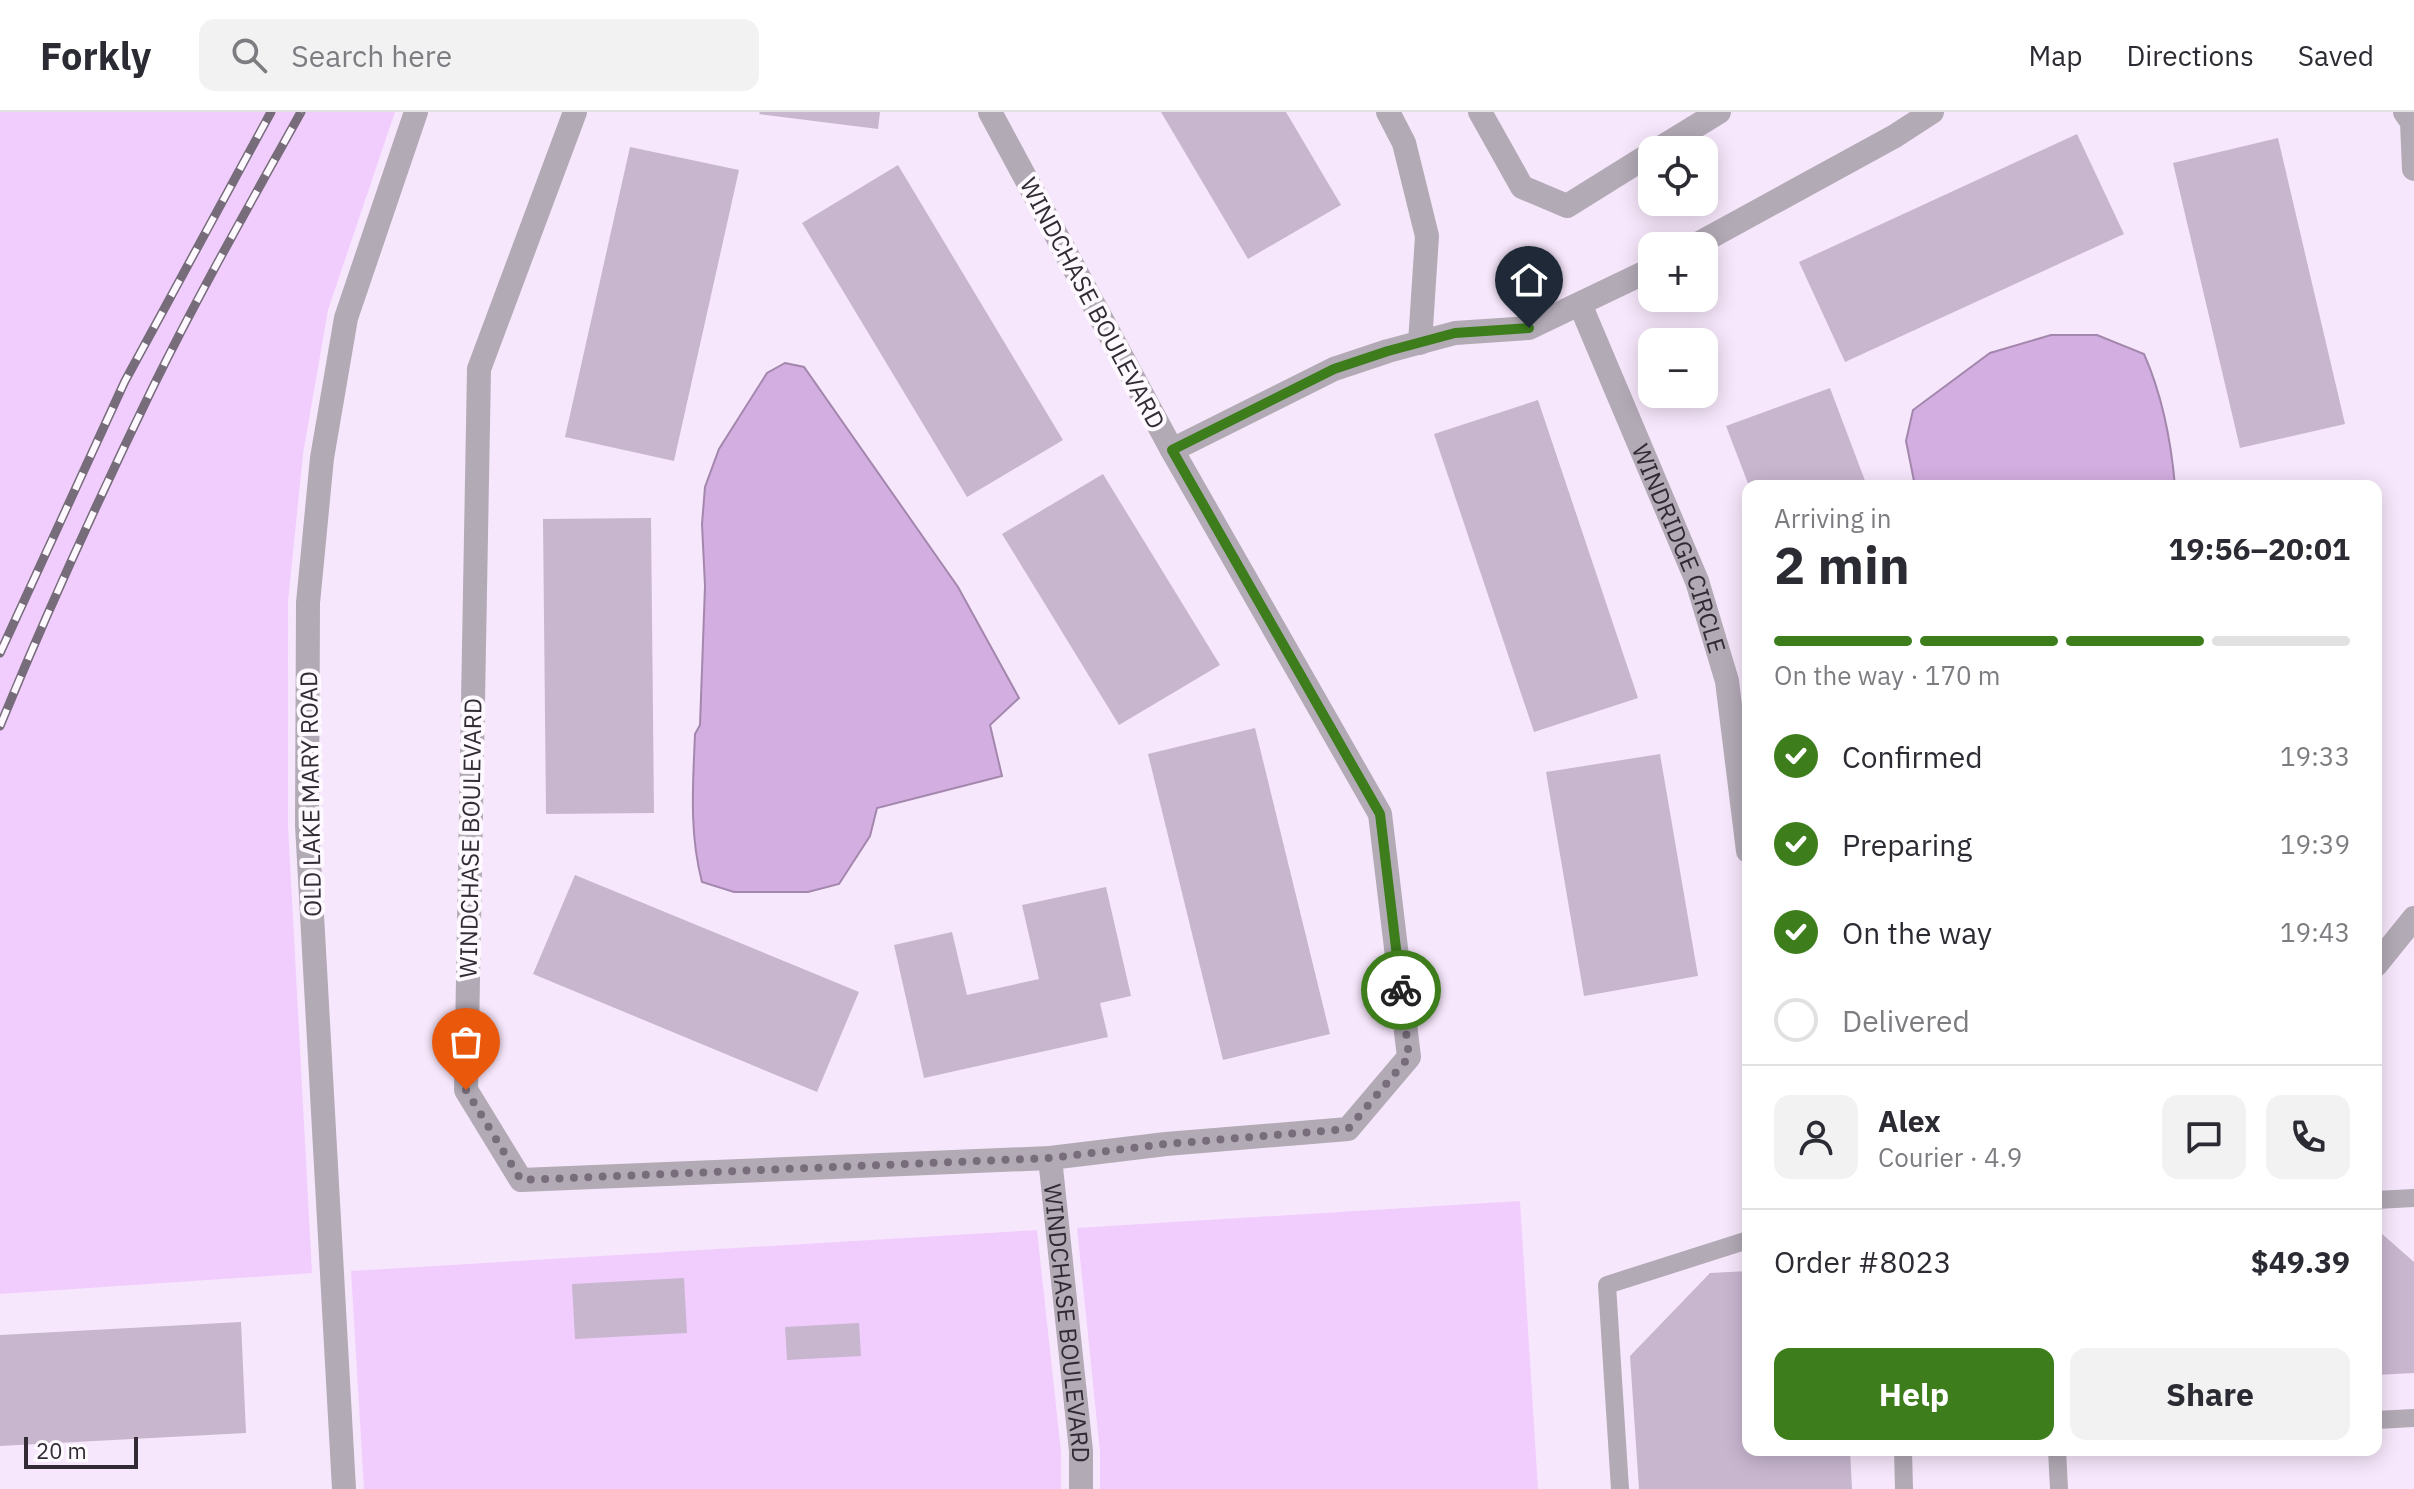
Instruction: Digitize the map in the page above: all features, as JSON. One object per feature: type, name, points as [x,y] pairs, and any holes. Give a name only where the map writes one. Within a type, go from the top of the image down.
[{"type":"street","name":"OLD LAKE MARY ROAD","points":[[344,1489],[307,825],[308,603],[322,458],[346,318],[416,112]]},
{"type":"street","name":"WINDCHASE BOULEVARD","points":[[575,112],[479,369],[466,1090],[521,1180],[1050,1158],[1166,1144],[1348,1129],[1409,1057],[1380,814],[1172,450],[990,112]]},
{"type":"street","points":[[1388,112],[1404,143],[1427,236],[1420,343]]},
{"type":"street","points":[[1480,112],[1522,187],[1567,206],[1638,162]]},
{"type":"street","points":[[1680,136],[1719,112]]},
{"type":"street","points":[[1718,233],[1895,136],[1932,112]]},
{"type":"street","points":[[2405,112],[2412,122],[2414,169]]},
{"type":"street","points":[[1172,450],[1334,369],[1455,333],[1529,328],[1638,276]]},
{"type":"street","name":"WINDRIDGE CIRCLE","points":[[1580,304],[1697,581],[1727,681],[1742,802]]},
{"type":"street","points":[[2382,958],[2414,918]]},
{"type":"street","name":"WINDCHASE BOULEVARD","points":[[1050,1158],[1081,1451],[1081,1489]]},
{"type":"lane","points":[[2382,1200],[2414,1198]]},
{"type":"lane","points":[[1620,1489],[1607,1285],[1742,1242]]},
{"type":"lane","points":[[2382,1420],[2414,1418]]},
{"type":"lane","points":[[1903,1456],[1904,1489]]},
{"type":"lane","points":[[2057,1456],[2059,1489]]},
{"type":"shaded area","points":[[0,112],[395,112],[328,310],[303,454],[288,602],[288,825],[312,1273],[0,1294]]},
{"type":"shaded area","points":[[2051,335],[2097,335],[2144,354],[2165,419],[2174,480],[1914,480],[1906,441],[1913,410],[1990,353]]},
{"type":"shaded area","points":[[785,363],[804,367],[958,587],[1019,698],[990,725],[1002,776],[877,808],[870,836],[839,884],[808,892],[734,892],[702,882],[694,827],[695,734],[700,725],[705,586],[702,524],[705,487],[719,449],[767,373]]},
{"type":"shaded area","points":[[1520,1201],[1538,1489],[1100,1489],[1100,1452],[1077,1228]]},
{"type":"shaded area","points":[[1037,1230],[1061,1452],[1061,1489],[364,1489],[351,1271]]},
{"type":"building","points":[[760,112],[880,112],[878,129]]},
{"type":"building","points":[[1161,112],[1286,112],[1341,205],[1248,259]]},
{"type":"building","points":[[2077,134],[2124,234],[1845,362],[1799,262]]},
{"type":"building","points":[[2278,138],[2345,424],[2240,448],[2173,163]]},
{"type":"building","points":[[630,147],[739,170],[674,461],[565,437]]},
{"type":"building","points":[[898,165],[1063,440],[967,497],[802,223]]},
{"type":"building","points":[[1830,388],[1865,480],[1747,480],[1726,426]]},
{"type":"building","points":[[1538,400],[1638,698],[1534,732],[1434,434]]},
{"type":"building","points":[[1103,474],[1220,665],[1119,725],[1002,534]]},
{"type":"building","points":[[651,518],[654,813],[546,814],[543,519]]},
{"type":"building","points":[[1255,728],[1330,1034],[1223,1060],[1148,754]]},
{"type":"building","points":[[1660,754],[1698,976],[1584,996],[1546,772]]},
{"type":"building","points":[[575,875],[859,992],[817,1092],[533,974]]},
{"type":"building","points":[[1106,887],[1131,996],[1100,1003],[1108,1037],[924,1078],[894,945],[952,932],[967,995],[1039,979],[1022,905]]},
{"type":"building","points":[[2382,1234],[2414,1262],[2414,1373],[2382,1375]]},
{"type":"building","points":[[1742,1271],[1742,1456],[1850,1456],[1852,1489],[1639,1489],[1630,1356],[1710,1273]]},
{"type":"building","points":[[684,1278],[687,1333],[575,1339],[572,1284]]},
{"type":"building","points":[[241,1322],[246,1433],[0,1446],[0,1335]]},
{"type":"building","points":[[859,1323],[861,1356],[787,1360],[785,1327]]},
{"type":"railway","points":[[0,653],[125,381],[271,112]]},
{"type":"railway","points":[[0,726],[73,556],[152,389],[301,112]]},
{"type":"way so far","points":[[466,1090],[521,1180],[1050,1158],[1166,1144],[1348,1129],[1409,1057],[1401,990]]},
{"type":"route","points":[[1401,990],[1380,814],[1172,450],[1334,369],[1455,333],[1529,328]]}]
